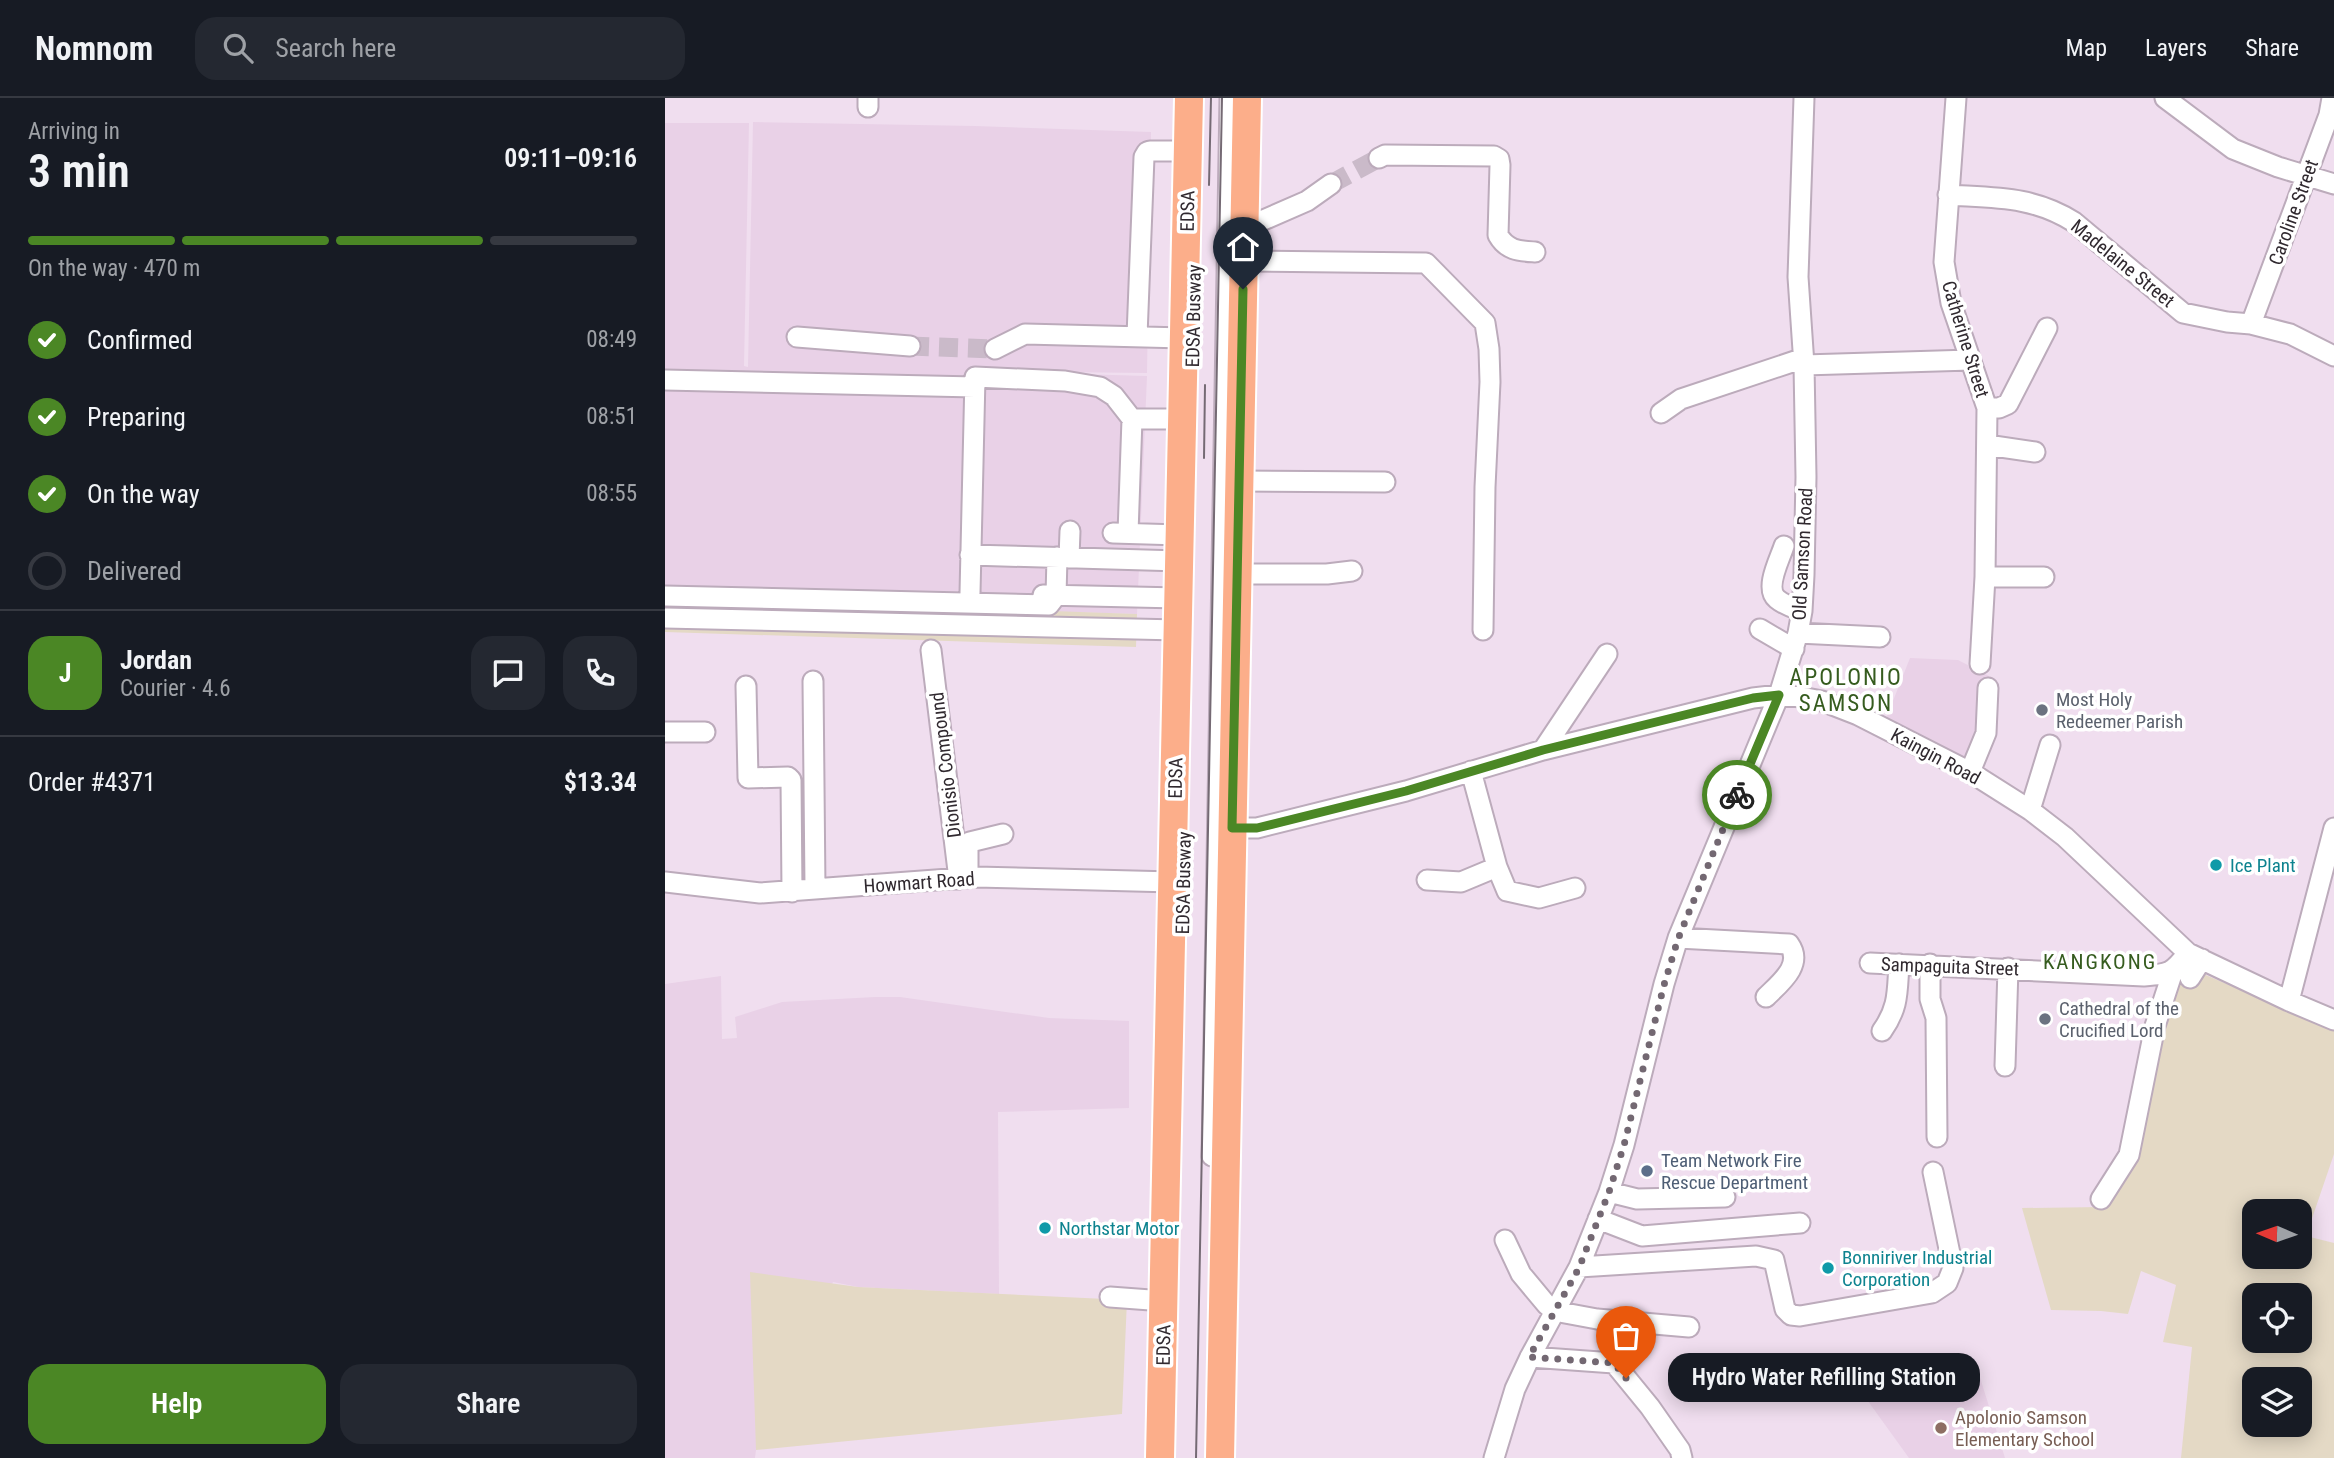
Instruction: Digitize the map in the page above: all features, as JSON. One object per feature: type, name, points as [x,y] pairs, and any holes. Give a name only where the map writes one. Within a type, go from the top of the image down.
[{"type":"highway","name":"EDSA","points":[[1160,1458],[1189,98]]},
{"type":"highway","points":[[1220,1458],[1247,98]]},
{"type":"street","name":"EDSA Busway","points":[[1172,1458],[1197,98]]},
{"type":"street","name":"EDSA Busway","points":[[1207,1458],[1230,98]]},
{"type":"street","name":"Old Samson Road","points":[[1494,1458],[1515,1389],[1529,1357],[1579,1268],[1609,1192],[1624,1145],[1678,939],[1779,695],[1796,641],[1802,611],[1806,477],[1804,361],[1798,277],[1804,98]]},
{"type":"street","name":"Catherine Street","points":[[1956,98],[1944,262],[1951,303],[1987,408],[1985,577],[1980,664]]},
{"type":"street","points":[[2165,98],[2233,149],[2278,167],[2334,184]]},
{"type":"street","name":"Caroline Street","points":[[2251,324],[2329,115],[2332,98]]},
{"type":"street","points":[[1137,336],[1144,158],[1147,152],[1188,151]]},
{"type":"street","points":[[1379,158],[1385,155],[1494,156],[1499,159],[1499,235],[1510,248],[1535,252]]},
{"type":"street","points":[[1245,228],[1307,201],[1331,184]]},
{"type":"street","name":"Madelaine Street","points":[[1948,195],[2010,198],[2058,212],[2074,222],[2183,313],[2251,324],[2290,334],[2334,356]]},
{"type":"street","points":[[1244,261],[1426,263],[1485,323],[1490,382],[1483,631]]},
{"type":"street","points":[[1987,408],[1999,408],[2008,404],[2047,328]]},
{"type":"street","points":[[995,348],[1025,334],[1184,338]]},
{"type":"street","points":[[797,337],[910,346]]},
{"type":"street","points":[[1661,413],[1681,399],[1804,361],[1971,360]]},
{"type":"street","points":[[962,598],[970,555],[975,377],[1065,381],[1108,391],[1132,419],[1121,533],[1180,548]]},
{"type":"street","points":[[665,380],[975,387]]},
{"type":"street","points":[[1132,419],[1183,419]]},
{"type":"street","points":[[1987,445],[2035,452]]},
{"type":"street","points":[[1239,481],[1385,482]]},
{"type":"street","points":[[1056,596],[1070,531]]},
{"type":"street","points":[[1784,546],[1772,592],[1776,599],[1802,611]]},
{"type":"street","points":[[970,555],[1063,558],[1180,548]]},
{"type":"street","points":[[1237,574],[1352,571]]},
{"type":"street","points":[[1985,577],[2044,577]]},
{"type":"street","points":[[665,596],[1179,598]]},
{"type":"street","points":[[665,618],[1178,630]]},
{"type":"street","points":[[1760,629],[1796,641],[1880,637]]},
{"type":"street","name":"Dionisio Compound","points":[[931,650],[963,878]]},
{"type":"street","points":[[1543,750],[1607,654]]},
{"type":"street","points":[[813,681],[815,888]]},
{"type":"street","points":[[746,686],[748,778],[788,777],[791,780],[792,892]]},
{"type":"street","points":[[1970,772],[1986,733],[1988,688]]},
{"type":"street","name":"Kaingin Road","points":[[1232,828],[1270,825],[1406,791],[1543,750],[1753,698],[1779,695],[1801,697],[1822,701],[1858,715],[1970,772],[2030,810],[2095,863],[2195,956],[2334,1020]]},
{"type":"street","points":[[665,732],[705,732]]},
{"type":"street","points":[[2030,810],[2050,745]]},
{"type":"street","points":[[1471,771],[1497,867],[1507,891],[1539,898],[1576,888]]},
{"type":"street","points":[[2289,1001],[2334,828]]},
{"type":"street","points":[[963,878],[970,842],[1003,834]]},
{"type":"street","points":[[1427,880],[1461,883],[1497,867]]},
{"type":"street","name":"Howmart Road","points":[[665,882],[732,891],[792,892],[815,888],[963,878],[1173,882]]},
{"type":"street","points":[[1678,939],[1789,944],[1793,951],[1791,971],[1766,998]]},
{"type":"street","points":[[2101,1199],[2129,1155],[2155,1026],[2181,974],[2195,956]]},
{"type":"street","name":"Sampaguita Street","points":[[1870,963],[2144,976],[2181,974]]},
{"type":"street","points":[[1882,1031],[1892,1016],[1896,1003],[1899,964]]},
{"type":"street","points":[[1930,964],[1930,999],[1936,1018],[1937,1137]]},
{"type":"street","points":[[2005,1066],[2008,968]]},
{"type":"street","points":[[1579,1268],[1756,1256],[1774,1260],[1785,1309],[1791,1315],[1800,1317],[1932,1293],[1947,1283],[1953,1268],[1933,1172]]},
{"type":"street","points":[[1609,1192],[1637,1199],[1725,1197]]},
{"type":"street","points":[[1598,1219],[1642,1236],[1800,1223]]},
{"type":"street","points":[[1506,1240],[1521,1273],[1554,1311],[1597,1319],[1689,1327]]},
{"type":"street","points":[[1110,1297],[1164,1301]]},
{"type":"street","points":[[1529,1357],[1614,1363],[1650,1407],[1680,1450],[1682,1458]]},
{"type":"shaded area","points":[[753,122],[1151,132],[1147,373],[973,371],[1147,376],[1137,614],[665,600],[665,123],[749,123],[744,366],[748,367]]},
{"type":"shaded area","points":[[665,599],[1137,614],[1136,647],[665,632]]},
{"type":"shaded area","points":[[1910,658],[1958,660],[1989,676],[1966,764],[1885,721]]},
{"type":"shaded area","points":[[2180,964],[2334,1030],[2334,1154],[2312,1218],[2312,1199],[2242,1199],[2242,1269],[2312,1269],[2312,1238],[2334,1243],[2334,1458],[2181,1458],[2192,1347],[2163,1342],[2176,1285],[2141,1271],[2128,1314],[2051,1310],[2022,1208],[2102,1207],[2133,1161]]},
{"type":"shaded area","points":[[721,976],[722,1039],[737,1038],[735,1017],[782,1002],[875,997],[900,997],[1049,1018],[1129,1021],[1129,1108],[998,1112],[999,1294],[858,1287],[833,1282],[756,1450],[755,1458],[665,1458],[665,984]]},
{"type":"shaded area","points":[[750,1272],[858,1287],[1127,1300],[1122,1414],[756,1450]]},
{"type":"shaded area","name":"Apolonio Samson Elementary School","points":[[1974,1358],[2005,1458],[1909,1458],[1865,1397],[1885,1382]]},
{"type":"tunnel","points":[[1331,184],[1379,158]]},
{"type":"tunnel","points":[[910,346],[995,349]]},
{"type":"tram line","points":[[1209,185],[1211,98]]},
{"type":"tram line","points":[[1196,1458],[1222,98]]},
{"type":"tram line","points":[[1204,458],[1205,385]]},
{"type":"way so far","points":[[1626,1378],[1614,1363],[1529,1357],[1579,1268],[1609,1192],[1624,1145],[1678,939],[1737,795]]},
{"type":"place","name":"Most Holy Redeemer Parish","points":[[2042,710]]},
{"type":"place","name":"Ice Plant","points":[[2216,865]]},
{"type":"place","name":"Cathedral of the Crucified Lord","points":[[2045,1019]]},
{"type":"place","name":"Team Network Fire Rescue Department","points":[[1647,1171]]},
{"type":"place","name":"Northstar Motor","points":[[1045,1228]]},
{"type":"place","name":"Bonniriver Industrial Corporation","points":[[1828,1268]]},
{"type":"place","name":"Hydro Water Refilling Station","points":[[1626,1378]]},
{"type":"place","name":"Apolonio Samson Elementary School","points":[[1941,1428]]},
{"type":"district","name":"APOLONIO SAMSON","points":[[1846,690]]},
{"type":"district","name":"KANGKONG","points":[[2100,962]]},
{"type":"route","points":[[1243,289],[1232,828],[1257,828],[1406,791],[1543,750],[1753,698],[1779,695],[1737,795]]}]
